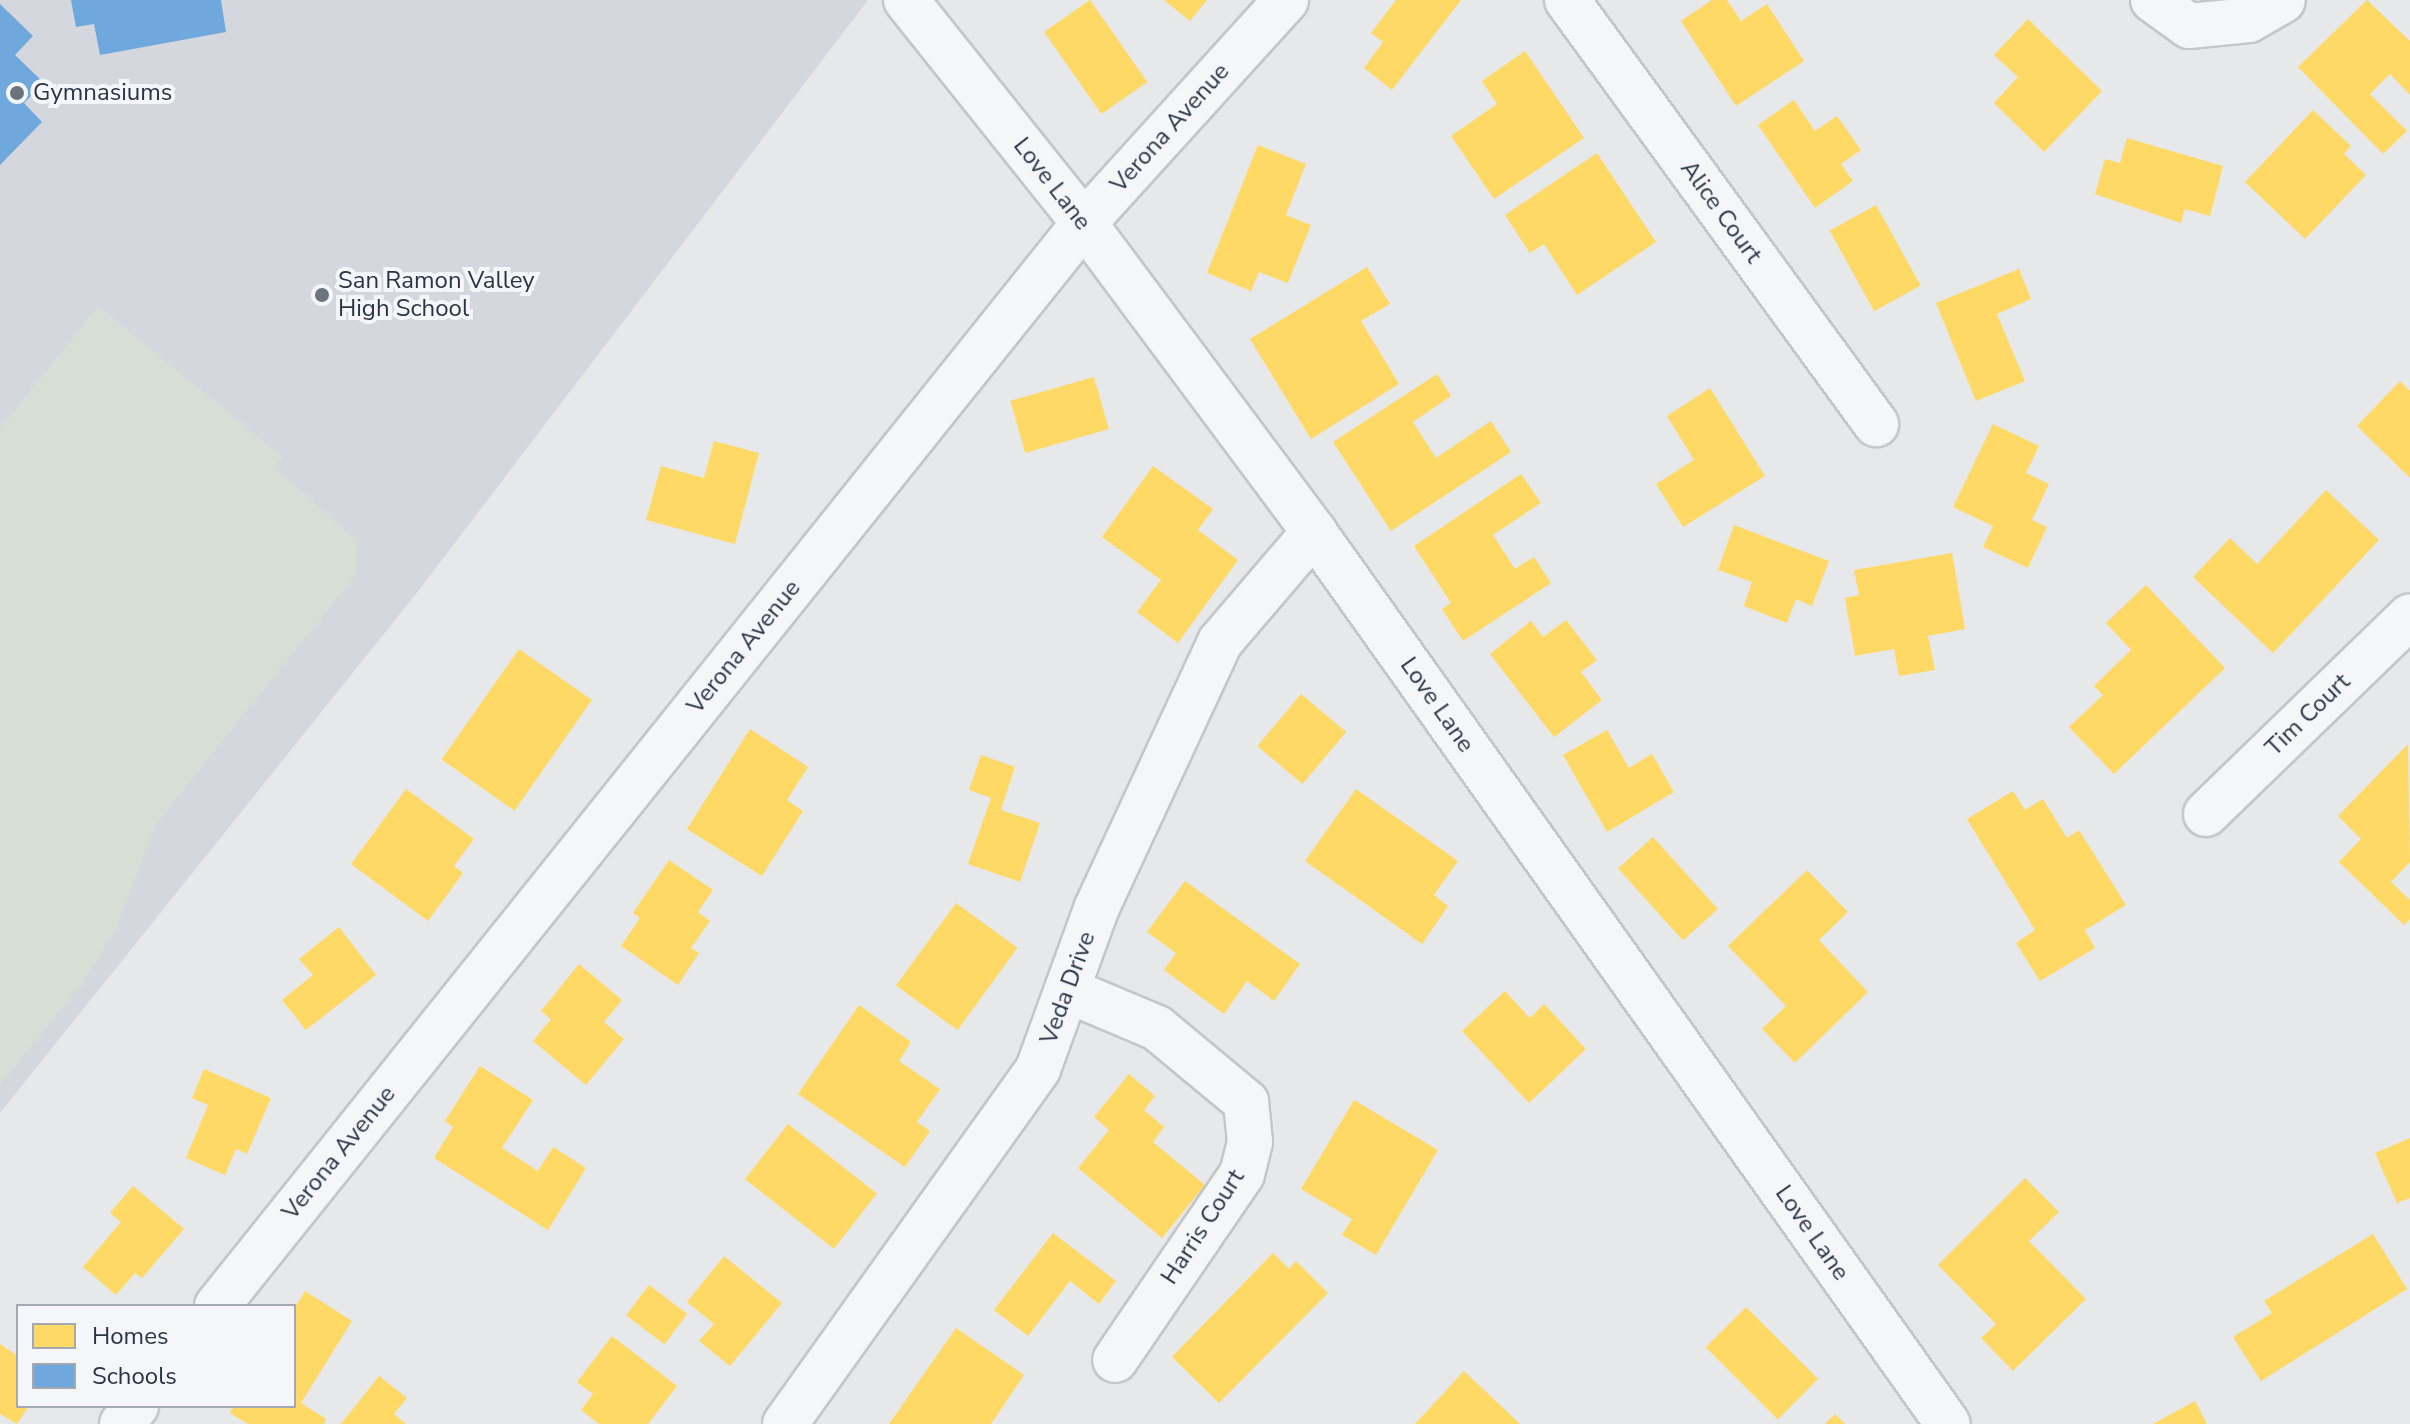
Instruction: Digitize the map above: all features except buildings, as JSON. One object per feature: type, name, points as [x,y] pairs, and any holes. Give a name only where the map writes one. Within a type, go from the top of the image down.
[{"type":"street","name":"Love Lane","points":[[906,0],[1084,223],[1314,532],[1948,1424]]},
{"type":"street","name":"Verona Avenue","points":[[219,1304],[1084,223],[1286,0]]},
{"type":"street","name":"Alice Court","points":[[1567,0],[1876,424]]},
{"type":"street","points":[[2153,0],[2189,26],[2249,20],[2283,0]]},
{"type":"street","name":"Veda Drive","points":[[785,1424],[1038,1069],[1097,907],[1220,642],[1314,532]]},
{"type":"street","name":"Tim Court","points":[[2206,814],[2410,616]]},
{"type":"street","name":"Harris Court","points":[[1067,990],[1157,1028],[1246,1102],[1250,1142],[1242,1174],[1115,1360]]},
{"type":"shaded area","name":"San Ramon Valley High School","points":[[0,0],[868,0],[419,590],[0,1113]]},
{"type":"shaded area","points":[[98,306],[283,457],[274,467],[357,541],[356,575],[156,824],[115,931],[82,984],[0,1085],[0,428]]},
{"type":"place","name":"Gymnasiums","points":[[17,93]]},
{"type":"place","name":"San Ramon Valley High School","points":[[322,295]]}]
